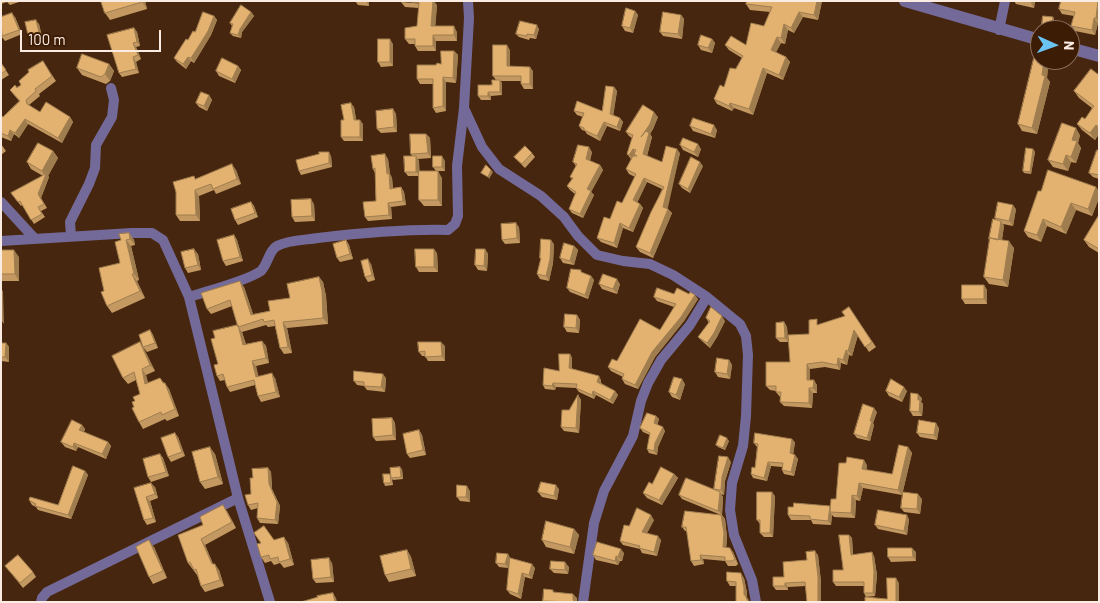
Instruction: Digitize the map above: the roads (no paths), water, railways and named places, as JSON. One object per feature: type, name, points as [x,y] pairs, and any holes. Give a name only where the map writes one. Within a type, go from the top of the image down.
[{"type":"street","points":[[189,297],[247,278],[260,271],[267,263],[275,247],[280,245],[360,233],[448,230],[455,224],[458,216],[457,166],[464,108],[469,18],[468,1]]},
{"type":"street","points":[[905,1],[1030,38]]},
{"type":"street","points":[[999,30],[1005,1]]},
{"type":"street","points":[[1080,51],[1099,56]]},
{"type":"street","points":[[71,236],[70,222],[95,168],[96,145],[112,117],[114,100],[111,88]]},
{"type":"street","points":[[464,108],[482,147],[499,169],[541,196],[564,217],[578,236],[597,255],[622,261],[650,264],[674,275],[707,297],[740,324],[746,336],[748,355],[746,416],[743,446],[732,483],[730,510],[734,535],[752,580],[756,602]]},
{"type":"street","points":[[1,202],[35,239]]},
{"type":"street","points":[[1,241],[152,233],[163,240],[189,297],[238,498],[270,602]]},
{"type":"street","points":[[582,602],[586,590],[594,523],[604,491],[633,436],[641,402],[648,383],[661,360],[690,325],[707,297]]},
{"type":"street","points":[[40,602],[47,592],[238,498]]}]
